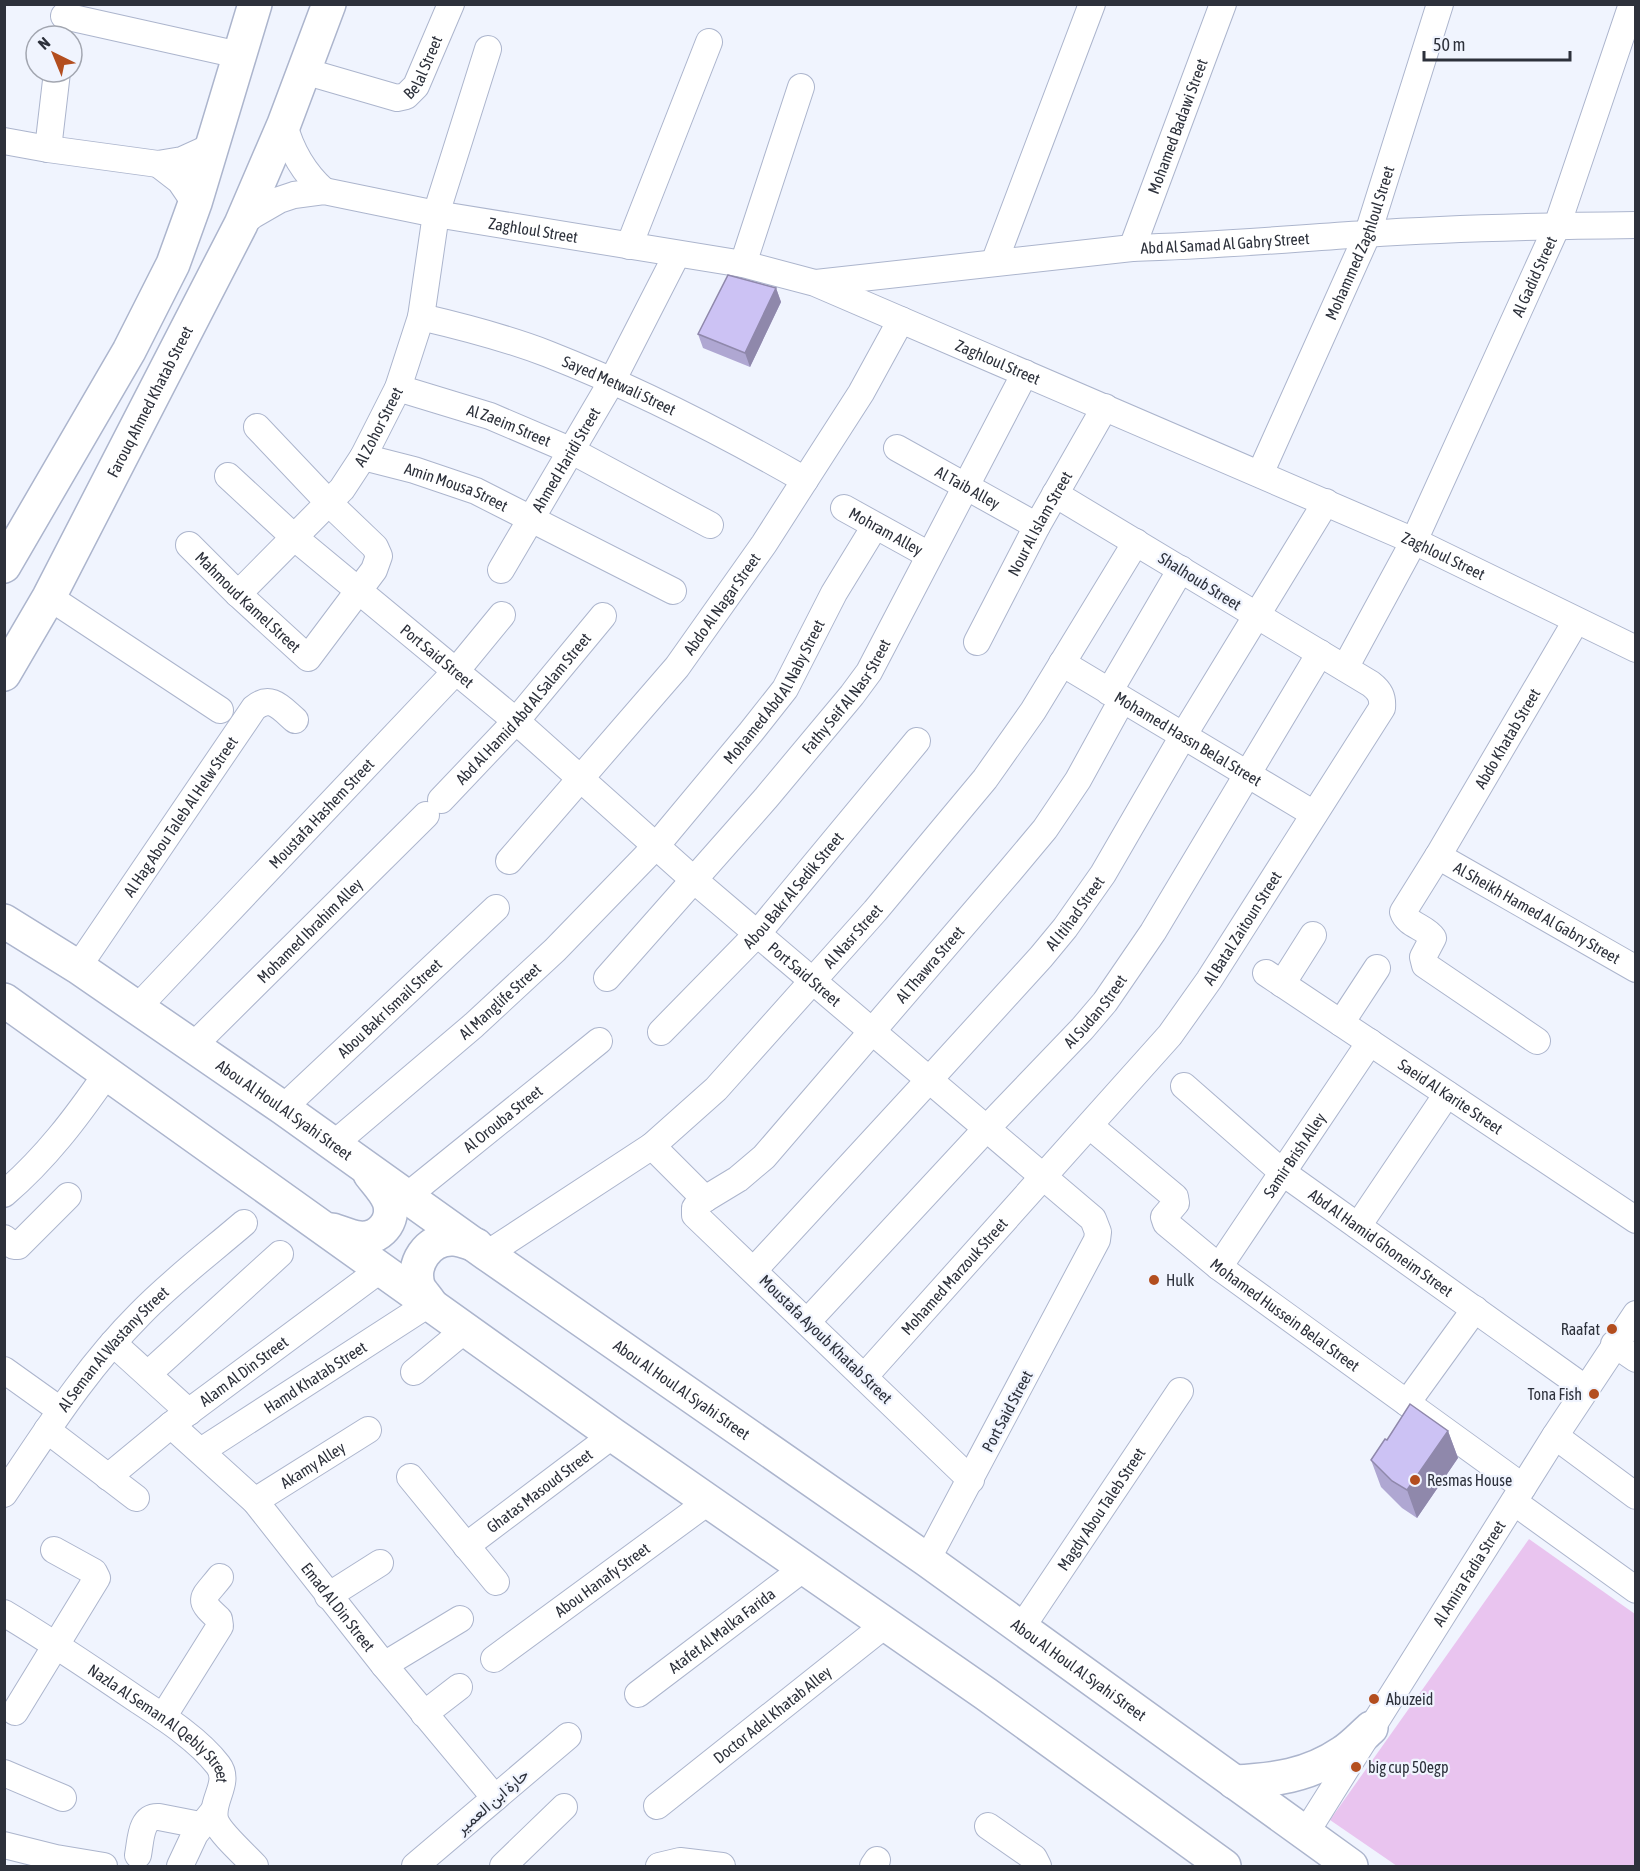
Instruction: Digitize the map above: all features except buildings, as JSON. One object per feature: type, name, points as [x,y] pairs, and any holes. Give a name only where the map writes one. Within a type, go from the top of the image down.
[{"type":"main road","points":[[4,566],[145,323],[173,264],[195,203],[255,4]]},
{"type":"main road","name":"Farouq Ahmed Khatab Street","points":[[4,674],[49,597],[241,224],[284,123],[329,4]]},
{"type":"main road","name":"Abou Al Houl Al Syahi Street","points":[[4,921],[78,967],[283,1108],[1022,1627],[1351,1866]]},
{"type":"main road","points":[[4,1000],[613,1435],[986,1694],[1224,1866]]},
{"type":"main road","points":[[321,1226],[358,1238],[369,1238],[380,1233],[387,1225],[391,1214],[389,1203],[365,1167]]},
{"type":"main road","points":[[430,1303],[420,1289],[417,1278],[418,1265],[423,1254],[432,1245],[443,1240],[455,1239],[482,1249]]},
{"type":"main road","points":[[1234,1782],[1272,1780],[1308,1770],[1342,1753],[1371,1728]]},
{"type":"street","name":"Belal Street","points":[[304,71],[397,99],[406,96],[420,80],[451,4]]},
{"type":"street","points":[[994,263],[1092,4]]},
{"type":"street","name":"Mohamed Badawi Street","points":[[1132,248],[1223,4]]},
{"type":"street","name":"Mohammed Zaghloul Street","points":[[1260,474],[1368,233],[1440,4]]},
{"type":"street","name":"Al Gadid Street","points":[[1345,668],[1414,541],[1557,226],[1632,4]]},
{"type":"street","points":[[63,19],[239,55]]},
{"type":"street","points":[[629,246],[710,42]]},
{"type":"street","name":"Al Zohor Street","points":[[238,594],[342,489],[363,457],[398,388],[421,316],[436,214],[488,49]]},
{"type":"street","points":[[48,149],[56,84]]},
{"type":"street","points":[[743,264],[801,87]]},
{"type":"street","points":[[284,123],[298,161],[312,180],[324,191]]},
{"type":"street","points":[[4,141],[158,164],[182,160],[204,150],[213,142]]},
{"type":"street","points":[[158,164],[180,181],[195,203]]},
{"type":"street","name":"Zaghloul Street","points":[[241,224],[259,210],[279,200],[324,191],[436,214],[743,264],[815,283],[1326,502],[1414,541],[1576,621],[1633,642]]},
{"type":"street","name":"Abd Al Samad Al Gabry Street","points":[[815,283],[1132,248],[1178,247],[1368,233],[1635,225]]},
{"type":"street","name":"Ahmed Haridi Street","points":[[501,570],[612,381],[677,254]]},
{"type":"street","name":"Sayed Metwali Street","points":[[421,316],[482,331],[546,353],[612,381],[749,448],[805,480]]},
{"type":"street","name":"Abdo Al Nagar Street","points":[[509,861],[677,667],[764,544],[861,393],[901,320]]},
{"type":"street","name":"Fathy Seif Al Nasr Street","points":[[607,978],[766,798],[852,695],[880,653],[1025,373]]},
{"type":"street","name":"Al Zaeim Street","points":[[398,388],[490,416],[572,451],[710,525]]},
{"type":"street","name":"Nour Al Islam Street","points":[[977,642],[1037,526],[1105,408]]},
{"type":"street","points":[[257,427],[329,503],[375,547],[379,556],[374,570],[360,590]]},
{"type":"street","name":"Al Taib Alley","points":[[897,448],[1037,526]]},
{"type":"street","name":"Amin Mousa Street","points":[[363,457],[414,470],[476,491],[673,591]]},
{"type":"street","name":"Port Said Street","points":[[228,476],[295,537],[516,721],[694,880],[1093,1219],[1098,1232],[1097,1240],[927,1560]]},
{"type":"street","name":"Shalhoub Street","points":[[1055,494],[1345,668]]},
{"type":"street","name":"Al Itihad Street","points":[[753,1270],[929,1080],[1065,928],[1103,874],[1183,736],[1326,502]]},
{"type":"street","name":"Mohram Alley","points":[[844,508],[929,555]]},
{"type":"street","name":"Mohamed Abd Al Naby Street","points":[[656,846],[785,688],[834,593],[875,526]]},
{"type":"street","name":"Al Nasr Street","points":[[482,1249],[652,1146],[716,1089],[875,911],[985,779],[1033,711],[1136,542]]},
{"type":"street","name":"Mahmoud Kamel Street","points":[[189,545],[238,594],[308,657],[360,590]]},
{"type":"street","name":"Al Thawra Street","points":[[705,1199],[738,1179],[764,1157],[1045,829],[1078,780],[1116,696],[1181,569]]},
{"type":"street","name":"Al Hag Abou Taleb Al Helw Street","points":[[49,597],[220,710]]},
{"type":"street","name":"Moustafa Hashem Street","points":[[137,1008],[456,672],[502,615]]},
{"type":"street","name":"Abd Al Hamid Abd Al Salam Street","points":[[434,808],[516,721],[603,616]]},
{"type":"street","name":"Abdo Khatab Street","points":[[1537,1041],[1425,965],[1424,957],[1433,941],[1432,936],[1406,918],[1403,912],[1576,621]]},
{"type":"street","name":"Al Sudan Street","points":[[807,1322],[1082,1029],[1104,1002],[1153,932],[1320,653]]},
{"type":"street","name":"Mohamed Hassn Belal Street","points":[[1062,663],[1314,814]]},
{"type":"street","name":"Al Batal Zaitoun Street","points":[[1044,1178],[1156,1052],[1188,1011],[1382,708],[1383,699],[1379,690],[1345,668]]},
{"type":"street","name":"Al Hag Abou Taleb Al Helw Street","points":[[78,967],[254,708],[266,701],[273,702],[295,720]]},
{"type":"street","name":"Abou Bakr Al Sedik Street","points":[[661,1032],[757,934],[917,741]]},
{"type":"street","name":"Mohamed Ibrahim Alley","points":[[193,1046],[434,808]]},
{"type":"street","name":"Al Manglife Street","points":[[334,1144],[474,1025],[555,950],[656,846]]},
{"type":"street","name":"Al Sheikh Hamed Al Gabry Street","points":[[1438,856],[1635,969]]},
{"type":"street","name":"Abou Bakr Ismail Street","points":[[283,1108],[496,908]]},
{"type":"street","name":"Saeid Al Karite Street","points":[[1313,935],[1292,954],[1274,979],[1635,1220]]},
{"type":"street","points":[[1341,1023],[1377,968]]},
{"type":"street","name":"Al Orouba Street","points":[[406,1196],[599,1041]]},
{"type":"street","name":"Samir Brish Alley","points":[[1218,1267],[1370,1042]]},
{"type":"street","points":[[4,1194],[26,1175],[70,1126],[107,1073]]},
{"type":"street","name":"Abd Al Hamid Ghoneim Street","points":[[1184,1086],[1282,1172],[1586,1389]]},
{"type":"street","points":[[1358,1226],[1447,1094]]},
{"type":"street","name":"Mohamed Hussein Belal Street","points":[[1090,1126],[1175,1197],[1176,1203],[1165,1216],[1165,1222],[1218,1267],[1407,1403],[1635,1590]]},
{"type":"street","points":[[652,1146],[705,1199]]},
{"type":"street","name":"Mohamed Marzouk Street","points":[[864,1377],[1044,1178]]},
{"type":"street","points":[[4,1238],[14,1246],[18,1246],[68,1196]]},
{"type":"street","name":"Moustafa Ayoub Khatab Street","points":[[705,1199],[695,1208],[695,1215],[971,1480]]},
{"type":"street","name":"Al Seman Al Wastany Street","points":[[4,1494],[54,1420],[113,1343],[161,1294],[244,1223]]},
{"type":"street","points":[[148,1374],[280,1254]]},
{"type":"street","name":"Alam Al Din Street","points":[[108,1476],[180,1419],[381,1269]]},
{"type":"street","name":"Hamd Khatab Street","points":[[201,1451],[430,1303]]},
{"type":"street","points":[[1407,1403],[1474,1309]]},
{"type":"street","name":"Al Amira Fadia Street","points":[[1305,1834],[1555,1436],[1635,1314]]},
{"type":"street","points":[[414,1371],[466,1329]]},
{"type":"street","name":"Emad Al Din Street","points":[[113,1343],[148,1374],[201,1451],[255,1501],[328,1596],[495,1798]]},
{"type":"street","points":[[1614,1344],[1635,1359]]},
{"type":"street","points":[[4,1370],[108,1476],[136,1498]]},
{"type":"street","name":"Magdy Abou Taleb Street","points":[[1022,1627],[1180,1391]]},
{"type":"street","name":"Akamy Alley","points":[[255,1501],[368,1430]]},
{"type":"street","name":"Ghatas Masoud Street","points":[[466,1546],[613,1435]]},
{"type":"street","points":[[1555,1436],[1635,1496]]},
{"type":"street","points":[[410,1477],[496,1582]]},
{"type":"street","name":"Abou Hanafy Street","points":[[494,1659],[709,1501]]},
{"type":"street","points":[[15,1712],[97,1576],[94,1572],[54,1550]]},
{"type":"street","points":[[328,1596],[380,1563]]},
{"type":"street","name":"Atafet Al Malka Farida","points":[[638,1694],[804,1568]]},
{"type":"street","points":[[163,1717],[220,1626],[219,1619],[206,1607],[204,1602],[205,1596],[220,1577]]},
{"type":"street","name":"Nazla Al Seman Al Qebly Street","points":[[4,1613],[57,1645],[163,1717],[207,1752],[220,1767],[223,1779],[207,1818],[216,1822],[255,1866]]},
{"type":"street","points":[[384,1665],[460,1619]]},
{"type":"street","name":"Doctor Adel Khatab Alley","points":[[657,1806],[886,1624]]},
{"type":"street","points":[[424,1714],[459,1687]]},
{"type":"street","name":"حارة ابن العمير","points":[[415,1866],[568,1736]]},
{"type":"street","points":[[4,1773],[63,1798]]},
{"type":"street","points":[[503,1866],[564,1807]]},
{"type":"street","points":[[138,1855],[144,1824],[153,1817],[207,1818],[180,1866]]},
{"type":"street","points":[[988,1826],[1034,1858],[1038,1866]]},
{"type":"street","points":[[4,1845],[56,1858],[104,1866]]},
{"type":"street","points":[[658,1866],[680,1862],[722,1866]]},
{"type":"shaded area","points":[[1529,1539],[1635,1614],[1635,1866],[1397,1866],[1330,1820]]},
{"type":"place","name":"Hulk","points":[[1154,1280]]},
{"type":"place","name":"Raafat","points":[[1612,1329]]},
{"type":"place","name":"Tona Fish","points":[[1594,1394]]},
{"type":"place","name":"Resmas House","points":[[1415,1480]]},
{"type":"place","name":"Abuzeid","points":[[1374,1699]]},
{"type":"place","name":"big cup 50egp","points":[[1356,1767]]}]
